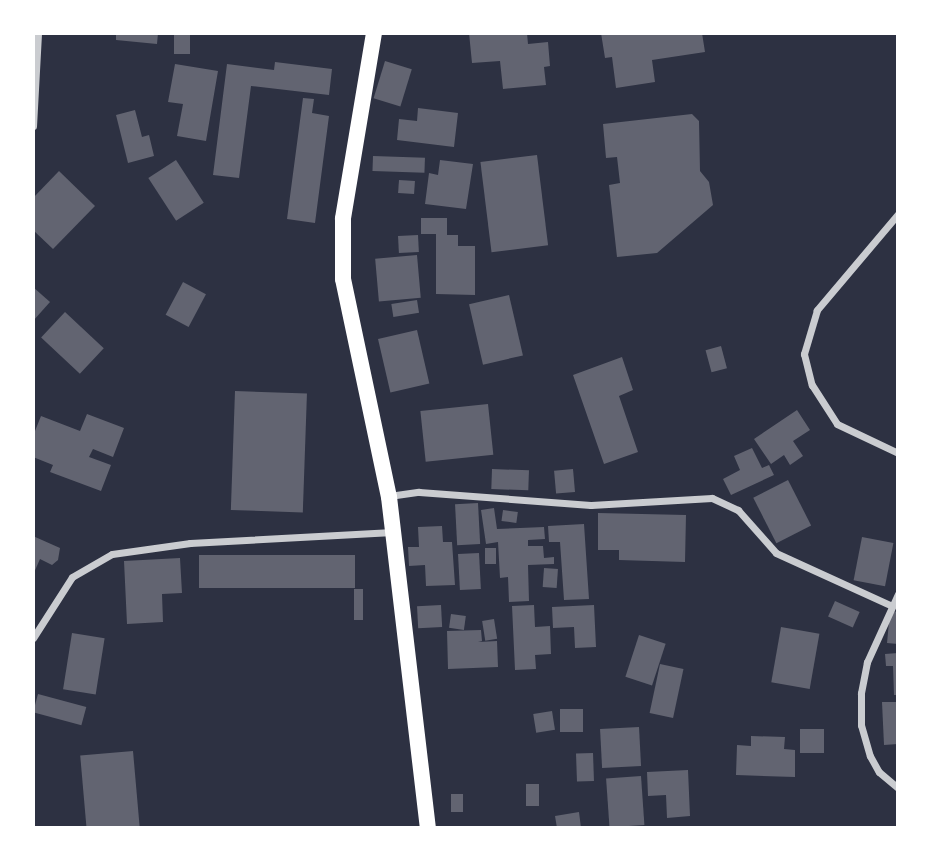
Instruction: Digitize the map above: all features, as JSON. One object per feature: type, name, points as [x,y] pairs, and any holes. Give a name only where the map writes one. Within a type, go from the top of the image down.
[{"type":"main road","points":[[374,33],[343,219],[343,279],[389,496],[428,828]]},
{"type":"street","points":[[33,126],[38,33]]},
{"type":"street","points":[[898,214],[817,310],[804,354],[812,385],[837,424],[898,453]]},
{"type":"street","points":[[389,496],[419,492],[591,505],[712,498],[738,510],[776,553],[890,605]]},
{"type":"street","points":[[33,638],[72,577],[112,554],[191,543],[393,532]]},
{"type":"street","points":[[898,594],[890,605],[867,662],[861,693],[862,725],[879,772],[898,788]]},
{"type":"building","points":[[116,33],[158,33],[157,44],[116,40]]},
{"type":"building","points":[[174,33],[190,33],[190,54],[174,54]]},
{"type":"building","points":[[469,33],[527,33],[528,44],[548,42],[550,66],[544,67],[546,85],[503,89],[500,61],[472,63]]},
{"type":"building","points":[[601,33],[702,33],[705,52],[652,60],[655,82],[616,88],[612,57],[605,58]]},
{"type":"building","points":[[385,61],[412,69],[400,106],[374,98]]},
{"type":"building","points":[[275,62],[332,69],[329,95],[251,86],[239,178],[213,175],[227,64],[274,70]]},
{"type":"building","points":[[175,64],[218,71],[206,141],[177,136],[183,104],[168,102]]},
{"type":"building","points":[[303,98],[314,99],[312,113],[329,116],[315,223],[287,219]]},
{"type":"building","points":[[418,108],[458,113],[454,147],[397,140],[399,119],[417,121]]},
{"type":"building","points":[[135,110],[142,137],[149,135],[154,156],[128,163],[116,115]]},
{"type":"building","points":[[692,114],[699,121],[700,171],[709,182],[713,205],[657,253],[617,257],[609,185],[620,183],[617,157],[606,158],[603,124]]},
{"type":"building","points":[[537,155],[548,245],[492,252],[480,162]]},
{"type":"building","points":[[373,156],[425,158],[424,173],[372,171]]},
{"type":"building","points":[[176,160],[204,203],[176,221],[148,178]]},
{"type":"building","points":[[440,160],[473,164],[466,209],[425,204],[429,173],[438,175]]},
{"type":"building","points":[[59,171],[95,206],[53,249],[33,230],[33,198]]},
{"type":"building","points":[[399,180],[415,181],[414,194],[398,193]]},
{"type":"building","points":[[421,218],[447,218],[447,235],[458,235],[458,246],[475,246],[475,295],[436,294],[436,234],[421,234]]},
{"type":"building","points":[[418,235],[419,252],[399,253],[398,236]]},
{"type":"building","points":[[417,255],[421,298],[379,301],[375,259]]},
{"type":"building","points":[[183,282],[206,294],[189,327],[166,315]]},
{"type":"building","points":[[33,287],[50,302],[33,321]]},
{"type":"building","points":[[509,295],[523,355],[483,365],[469,304]]},
{"type":"building","points":[[417,300],[419,313],[393,317],[391,304]]},
{"type":"building","points":[[65,312],[104,348],[80,374],[41,338]]},
{"type":"building","points":[[417,330],[429,384],[390,393],[378,339]]},
{"type":"building","points":[[721,346],[727,368],[711,372],[706,350]]},
{"type":"building","points":[[622,357],[633,390],[619,396],[638,452],[604,464],[573,375]]},
{"type":"building","points":[[235,391],[307,394],[303,512],[231,510]]},
{"type":"building","points":[[488,404],[493,455],[426,462],[420,411]]},
{"type":"building","points":[[797,410],[810,430],[793,441],[803,456],[790,465],[784,455],[771,464],[754,439]]},
{"type":"building","points":[[87,414],[124,428],[113,457],[93,449],[89,457],[111,465],[101,491],[50,472],[53,465],[33,457],[33,436],[41,416],[80,431]]},
{"type":"building","points":[[752,448],[762,468],[769,465],[774,475],[731,495],[723,479],[740,470],[734,456]]},
{"type":"building","points":[[492,469],[529,470],[528,490],[491,489]]},
{"type":"building","points":[[573,469],[575,492],[556,494],[554,471]]},
{"type":"building","points":[[788,480],[811,525],[776,543],[753,498]]},
{"type":"building","points":[[478,503],[480,544],[457,545],[455,504]]},
{"type":"building","points":[[494,508],[497,529],[544,527],[545,539],[528,540],[528,546],[543,546],[544,558],[554,557],[554,564],[528,565],[529,601],[509,602],[508,577],[500,578],[498,542],[486,544],[481,510]]},
{"type":"building","points":[[503,510],[518,512],[516,523],[501,521]]},
{"type":"building","points":[[598,513],[686,515],[685,562],[619,560],[619,550],[598,550]]},
{"type":"building","points":[[584,524],[589,599],[564,600],[560,542],[549,542],[548,526]]},
{"type":"building","points":[[442,526],[443,542],[452,542],[455,585],[426,586],[425,565],[409,566],[408,547],[419,547],[418,527]]},
{"type":"building","points":[[33,536],[60,548],[58,560],[52,565],[40,559],[33,575]]},
{"type":"building","points":[[862,537],[893,543],[885,586],[854,580]]},
{"type":"building","points":[[485,548],[496,548],[496,564],[485,564]]},
{"type":"building","points":[[479,553],[481,589],[460,590],[458,554]]},
{"type":"building","points":[[199,555],[355,555],[355,588],[199,588]]},
{"type":"building","points":[[180,558],[182,593],[162,594],[163,622],[127,624],[124,561]]},
{"type":"building","points":[[544,568],[558,569],[557,588],[543,587]]},
{"type":"building","points":[[354,589],[363,589],[363,620],[354,620]]},
{"type":"building","points":[[835,601],[860,612],[853,628],[828,617]]},
{"type":"building","points":[[441,605],[442,627],[418,628],[417,606]]},
{"type":"building","points":[[534,605],[535,627],[550,626],[551,654],[535,655],[536,669],[515,670],[512,606]]},
{"type":"building","points":[[594,605],[596,647],[575,648],[574,627],[553,628],[552,607]]},
{"type":"building","points":[[890,611],[898,612],[898,644],[887,643]]},
{"type":"building","points":[[451,614],[466,616],[464,630],[449,628]]},
{"type":"building","points":[[494,619],[497,639],[485,641],[482,621]]},
{"type":"building","points":[[781,627],[819,634],[810,689],[771,682]]},
{"type":"building","points":[[481,630],[482,641],[478,642],[497,641],[498,667],[448,669],[447,631]]},
{"type":"building","points":[[72,633],[105,638],[96,694],[63,689]]},
{"type":"building","points":[[639,635],[666,644],[652,685],[625,677]]},
{"type":"building","points":[[898,653],[898,695],[894,695],[893,666],[886,666],[885,654]]},
{"type":"building","points":[[660,664],[683,669],[673,718],[650,713]]},
{"type":"building","points":[[38,694],[86,707],[81,725],[33,712]]},
{"type":"building","points":[[882,702],[898,702],[898,744],[884,745]]},
{"type":"building","points":[[560,709],[583,709],[583,732],[560,732]]},
{"type":"building","points":[[552,711],[555,730],[536,733],[533,714]]},
{"type":"building","points":[[639,727],[641,766],[602,768],[600,729]]},
{"type":"building","points":[[800,729],[824,729],[824,753],[800,753]]},
{"type":"building","points":[[751,736],[785,737],[784,749],[795,750],[795,777],[736,775],[737,745],[751,746]]},
{"type":"building","points":[[133,751],[140,828],[87,828],[80,756]]},
{"type":"building","points":[[593,753],[594,781],[577,782],[576,754]]},
{"type":"building","points":[[688,770],[690,816],[667,818],[666,795],[648,796],[647,772]]},
{"type":"building","points":[[641,776],[644,825],[610,827],[606,778]]},
{"type":"building","points":[[526,784],[539,784],[539,806],[526,806]]},
{"type":"building","points":[[451,794],[463,794],[463,812],[451,812]]},
{"type":"building","points":[[579,812],[581,828],[557,828],[555,816]]}]
